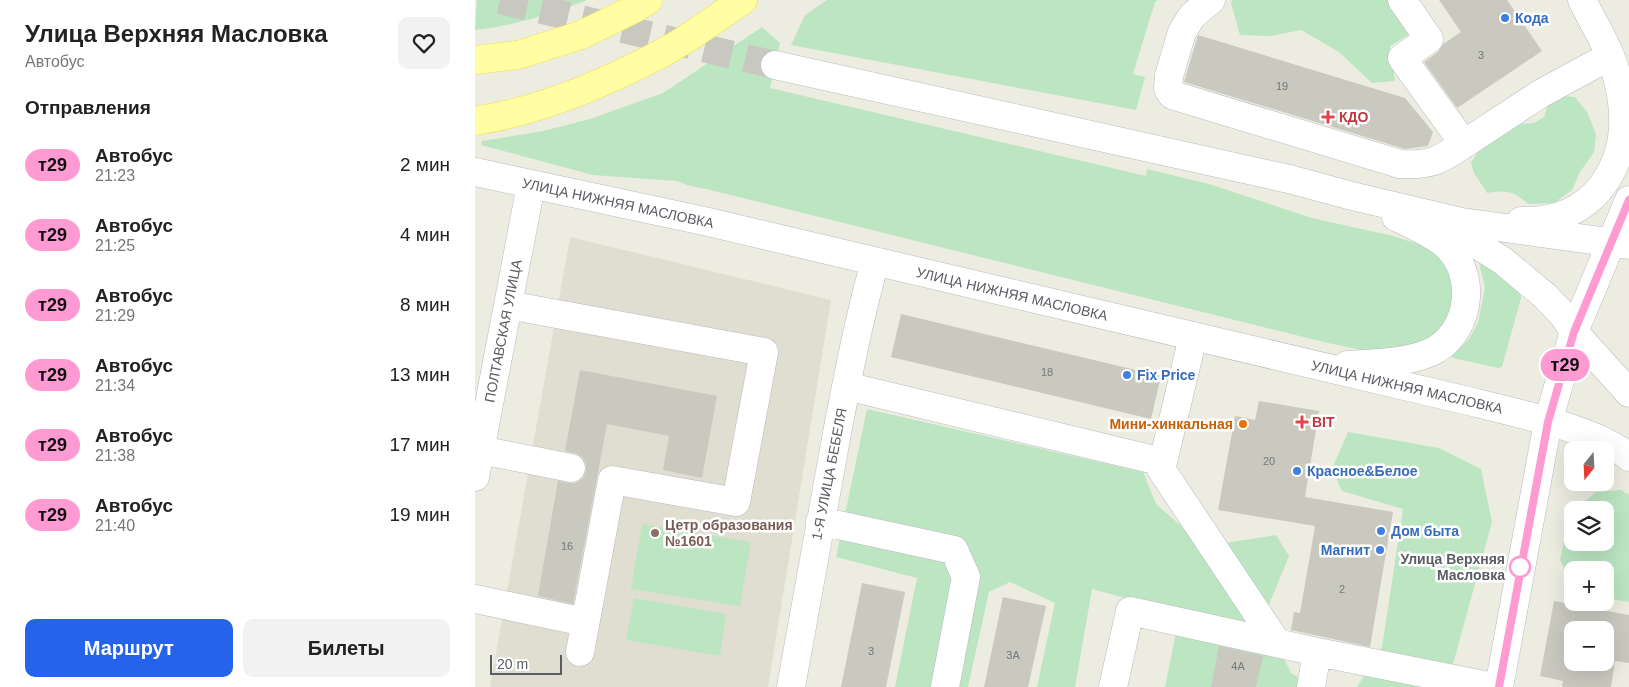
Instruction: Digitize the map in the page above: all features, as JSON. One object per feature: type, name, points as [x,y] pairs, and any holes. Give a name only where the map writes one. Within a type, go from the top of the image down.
[{"type":"main road","points":[[475,60],[518,54],[581,35],[648,0]]},
{"type":"main road","points":[[475,121],[495,118],[546,103],[605,80],[665,52],[743,0]]},
{"type":"street","points":[[1211,0],[1192,16],[1182,32],[1169,76],[1168,89],[1172,96],[1400,164],[1420,165],[1438,160],[1540,94],[1612,60]]},
{"type":"street","points":[[1402,0],[1429,40],[1401,58],[1464,144]]},
{"type":"street","points":[[1582,0],[1612,60],[1629,88]]},
{"type":"street","points":[[1462,222],[1536,222],[1571,213],[1591,200],[1608,178],[1618,159],[1623,140],[1624,114],[1612,60]]},
{"type":"street","points":[[775,64],[1289,179],[1462,222],[1620,244]]},
{"type":"street","name":"УЛИЦА НИЖНЯЯ МАСЛОВКА","points":[[475,172],[704,221],[1477,403],[1548,422]]},
{"type":"street","name":"ПОЛТАВСКАЯ УЛИЦА","points":[[475,477],[531,185]]},
{"type":"street","points":[[1320,367],[1399,360],[1419,356],[1436,349],[1448,340],[1457,328],[1464,312],[1467,296],[1465,276],[1458,261],[1446,246],[1428,232],[1352,196]]},
{"type":"street","points":[[1499,687],[1548,422],[1574,332],[1620,244],[1629,200]]},
{"type":"street","points":[[1427,214],[1485,248],[1545,296],[1563,315],[1574,332],[1629,393]]},
{"type":"street","name":"1-Я УЛИЦА БЕБЕЛЯ","points":[[791,687],[846,386],[864,302],[875,262]]},
{"type":"street","points":[[508,305],[764,352],[736,502],[612,480],[580,652]]},
{"type":"street","points":[[1193,337],[1161,469],[1277,643]]},
{"type":"street","points":[[846,386],[1163,462]]},
{"type":"street","points":[[1548,422],[1596,438],[1629,457]]},
{"type":"street","points":[[480,450],[571,468]]},
{"type":"street","points":[[820,521],[954,550],[966,577],[945,687]]},
{"type":"street","points":[[475,599],[585,622]]},
{"type":"street","points":[[1113,687],[1130,611],[1317,652],[1494,687]]},
{"type":"street","points":[[1311,687],[1317,652]]},
{"type":"shaded area","name":"Цетр образования №1601","points":[[570,237],[831,300],[768,687],[490,687]]},
{"type":"green space","points":[[477,0],[587,0],[532,19],[475,30]]},
{"type":"green space","points":[[827,0],[1158,0],[1155,2],[1133,74],[1145,77],[1136,110],[791,45],[805,15]]},
{"type":"green space","points":[[1232,0],[1390,0],[1415,31],[1390,46],[1395,81],[1372,83],[1339,52],[1301,30],[1271,36],[1240,35],[1231,3]]},
{"type":"green space","points":[[762,27],[780,43],[770,88],[1146,176],[1147,169],[1209,184],[1312,218],[1393,236],[1424,246],[1440,258],[1449,272],[1453,284],[1452,314],[1429,343],[1375,353],[690,186],[677,181],[593,175],[481,145],[482,141],[543,131],[590,119],[663,93]]},
{"type":"green space","points":[[1563,96],[1575,97],[1587,112],[1596,134],[1594,152],[1580,172],[1572,190],[1554,203],[1528,204],[1509,192],[1487,193],[1474,173],[1471,163],[1486,138],[1505,125],[1534,123],[1544,117],[1549,101]]},
{"type":"green space","points":[[1478,258],[1520,291],[1521,298],[1502,367],[1498,368],[1453,358],[1452,356],[1469,339],[1478,323],[1485,288]]},
{"type":"green space","points":[[867,409],[1143,472],[1156,504],[1188,532],[1226,543],[1276,535],[1289,556],[1264,617],[1291,673],[1313,687],[1165,687],[1180,613],[1092,589],[1075,687],[1037,687],[1055,603],[1010,582],[989,592],[968,687],[895,687],[917,578],[836,557]]},
{"type":"green space","points":[[1348,432],[1439,448],[1481,469],[1492,522],[1448,687],[1357,687],[1382,647],[1403,509],[1342,491],[1332,469]]},
{"type":"green space","points":[[1621,490],[1629,495],[1629,602],[1614,600],[1614,561],[1564,561],[1564,568],[1560,560],[1564,541],[1564,551],[1614,551],[1614,501],[1585,501],[1596,492]]},
{"type":"green space","points":[[642,524],[751,542],[740,606],[631,589]]},
{"type":"green space","points":[[634,598],[726,614],[720,656],[626,640]]},
{"type":"building","points":[[1439,0],[1507,0],[1542,51],[1457,108],[1424,62],[1438,52],[1443,44],[1461,32]]},
{"type":"building","points":[[1198,35],[1405,98],[1433,132],[1428,146],[1405,149],[1184,82]]},
{"type":"building","points":[[901,314],[1161,376],[1151,419],[891,357]]},
{"type":"building","points":[[580,370],[717,396],[702,478],[663,470],[669,436],[607,424],[573,604],[538,596],[558,481],[576,483],[583,478],[586,471],[586,463],[582,457],[565,451]]},
{"type":"building","points":[[1259,401],[1319,411],[1305,497],[1393,512],[1370,647],[1291,630],[1294,612],[1300,613],[1315,526],[1218,510],[1235,416],[1255,420]]},
{"type":"building","points":[[862,583],[905,592],[886,687],[841,687]]},
{"type":"building","points":[[1003,597],[1046,606],[1028,687],[984,687]]},
{"type":"building","points":[[1554,601],[1564,603],[1564,611],[1608,611],[1629,615],[1629,663],[1615,661],[1614,668],[1614,621],[1564,621],[1564,671],[1613,671],[1611,687],[1562,687],[1563,681],[1540,676]]},
{"type":"building","points":[[1219,646],[1263,656],[1256,687],[1211,687]]},
{"type":"tunnel","points":[[500,0],[775,65]]},
{"type":"bus line","name":"т29","points":[[1499,687],[1548,422],[1574,332],[1629,200]]},
{"type":"place","name":"Кода","points":[[1505,18]]},
{"type":"place","name":"КДО","points":[[1328,117]]},
{"type":"place","name":"Fix Price","points":[[1127,375]]},
{"type":"place","name":"BIT","points":[[1302,422]]},
{"type":"place","name":"Мини-хинкальная","points":[[1243,424]]},
{"type":"place","name":"Красное&Белое","points":[[1297,471]]},
{"type":"place","name":"Дом быта","points":[[1381,531]]},
{"type":"place","name":"Цетр образования №1601","points":[[655,533]]},
{"type":"place","name":"Магнит","points":[[1380,550]]},
{"type":"place","name":"Улица Верхняя Масловка","points":[[1520,567]]}]
